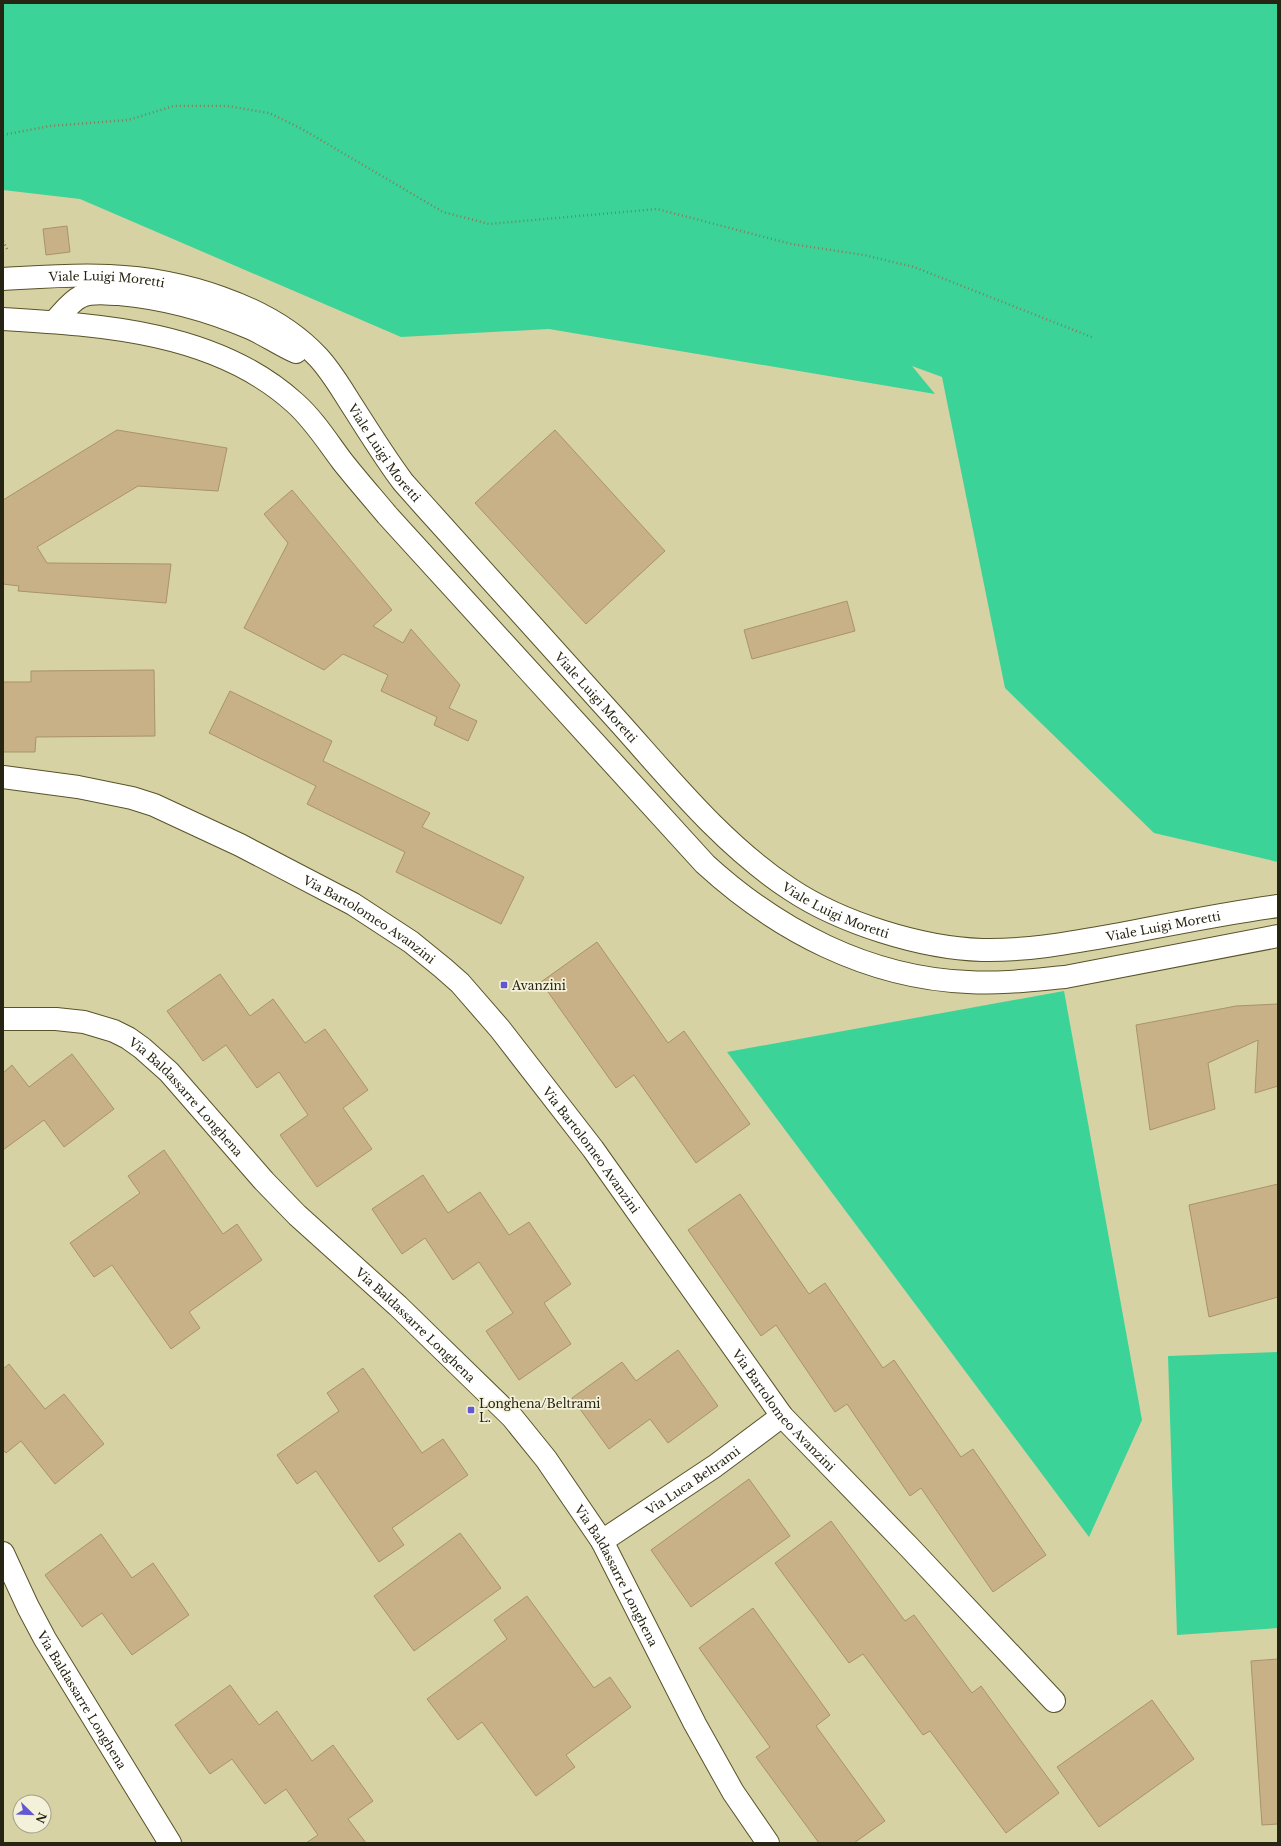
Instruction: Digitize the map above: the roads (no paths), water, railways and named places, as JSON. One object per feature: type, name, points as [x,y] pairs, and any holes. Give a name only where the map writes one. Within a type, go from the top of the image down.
[{"type":"street","name":"Viale Luigi Moretti","points":[[3,279],[109,276],[154,280],[175,284],[216,296],[256,313],[292,335],[319,357],[340,385],[382,452],[403,482],[666,774],[722,833],[762,869],[802,896],[853,921],[895,935],[932,944],[981,950],[1029,949],[1054,946],[1213,915],[1278,906]]},
{"type":"street","points":[[54,322],[73,301],[85,294],[128,295],[203,310],[251,329],[296,352],[319,357]]},
{"type":"street","points":[[3,318],[54,322],[132,332],[160,338],[204,351],[253,373],[276,388],[310,418],[343,462],[387,515],[705,864],[736,892],[809,939],[852,958],[914,975],[966,982],[990,983],[1065,977],[1278,936]]},
{"type":"street","name":"Via Bartolomeo Avanzini","points":[[3,777],[78,787],[132,798],[154,805],[240,846],[353,904],[430,956],[460,983],[478,1003],[593,1150],[782,1416],[910,1548],[1054,1701]]},
{"type":"street","name":"Via Baldassarre Longhena","points":[[3,1019],[56,1018],[102,1026],[128,1038],[156,1059],[287,1206],[456,1360],[512,1417],[546,1459],[602,1541],[695,1724],[733,1792],[768,1843]]},
{"type":"street","name":"Via Luca Beltrami","points":[[602,1541],[715,1466],[782,1416]]},
{"type":"street","name":"Via Baldassarre Longhena","points":[[3,1553],[28,1607],[45,1639],[170,1843]]},
{"type":"place","name":"Avanzini","points":[[504,985]]},
{"type":"place","name":"Longhena/Beltrami L.","points":[[471,1410]]}]
